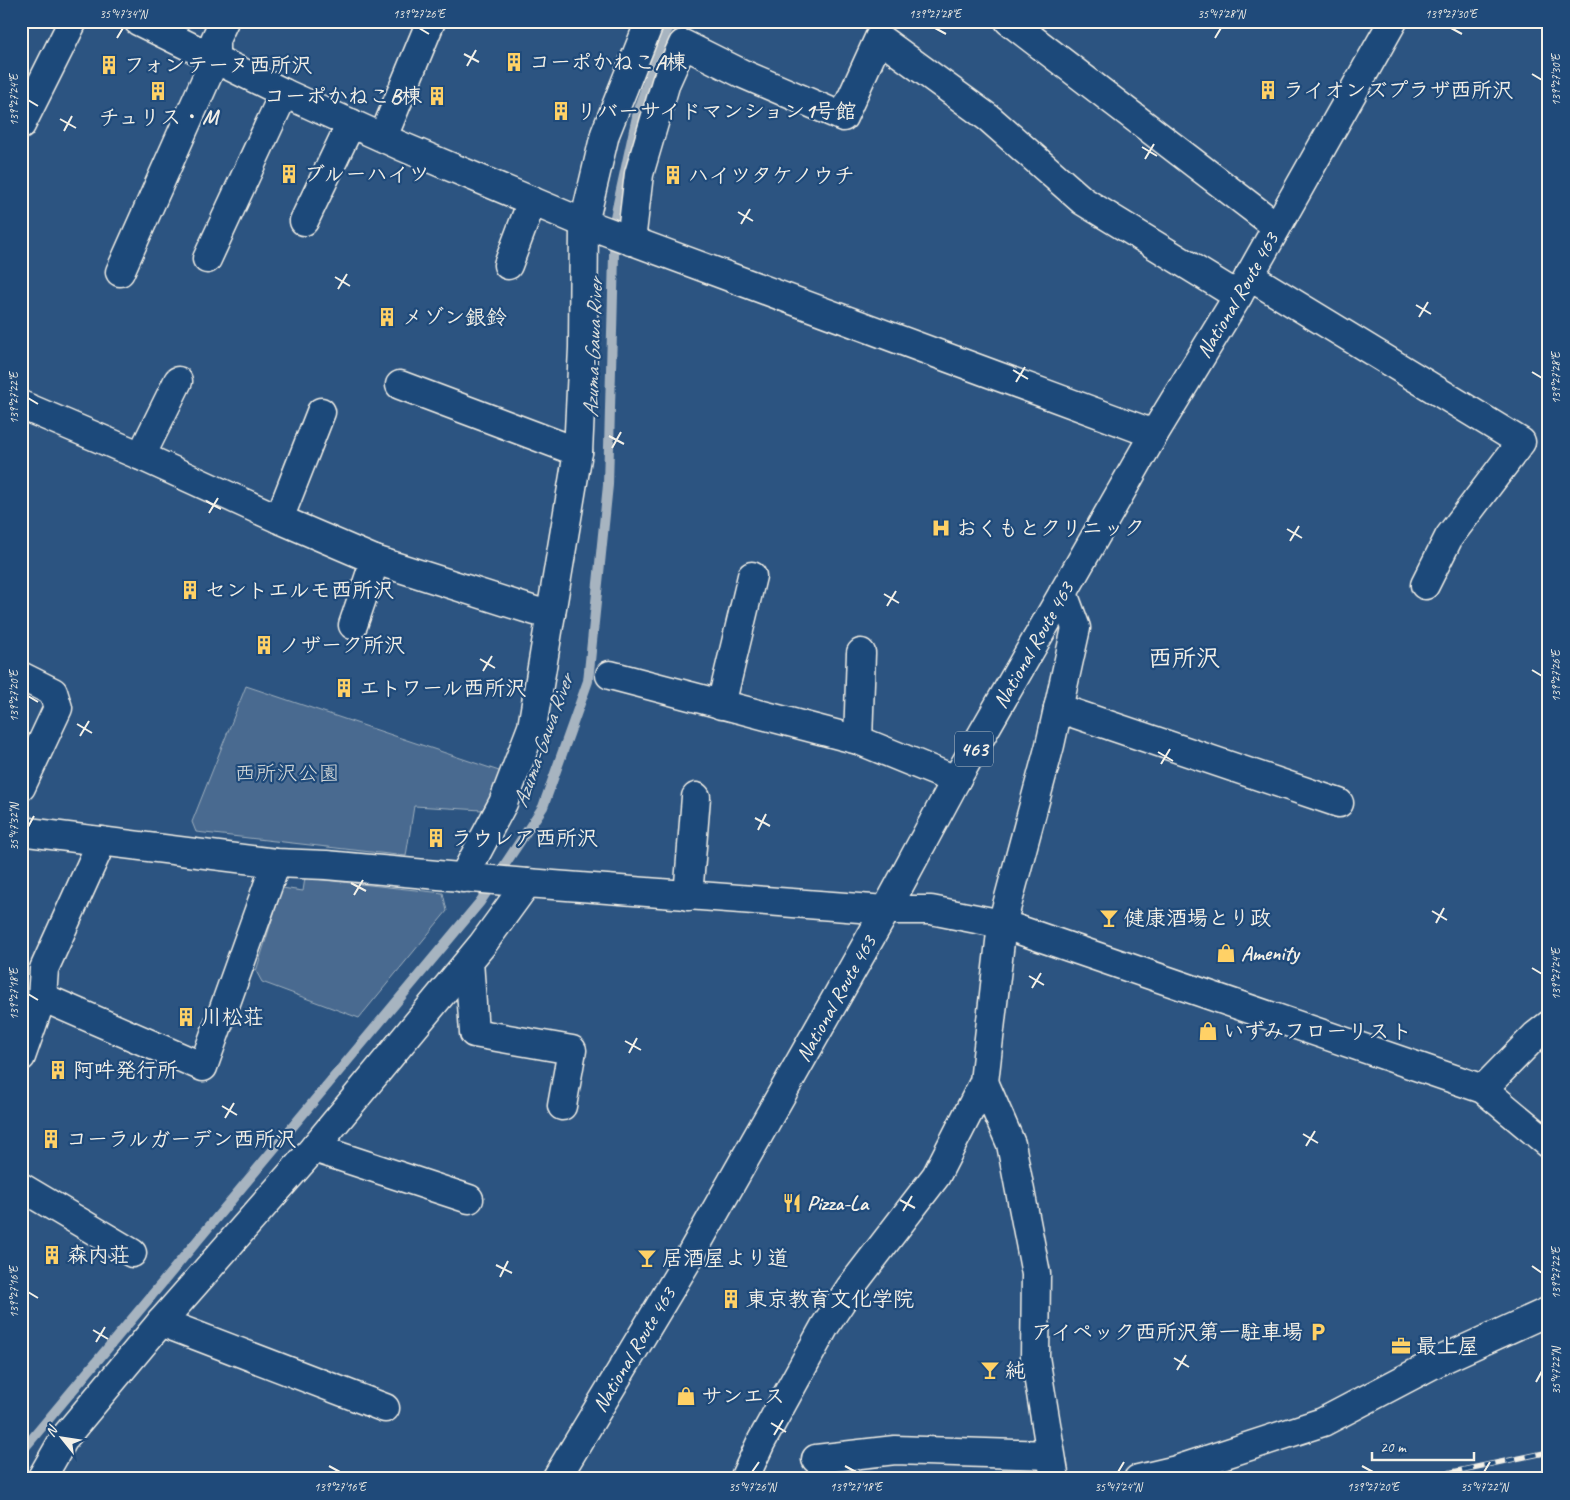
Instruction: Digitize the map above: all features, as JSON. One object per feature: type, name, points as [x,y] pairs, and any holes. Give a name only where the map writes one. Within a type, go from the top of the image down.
[{"type":"main road","points":[[21,125],[73,21]]},
{"type":"main road","points":[[138,21],[284,93],[609,233],[1154,434]]},
{"type":"main road","points":[[120,272],[215,59],[214,40],[224,21]]},
{"type":"main road","points":[[383,137],[431,21]]},
{"type":"main road","points":[[609,233],[605,134],[650,21]]},
{"type":"main road","points":[[1009,21],[1276,226]]},
{"type":"main road","name":"National Route 463","points":[[556,1479],[690,1256],[886,910],[956,780],[1154,434],[1243,286],[1393,21]]},
{"type":"main road","points":[[472,878],[532,727],[578,452],[583,348],[609,233],[640,174],[666,82],[683,44],[742,74],[843,117],[879,38],[990,119],[1083,201],[1243,286],[1521,442],[1449,537],[1425,586]]},
{"type":"main road","points":[[207,259],[284,93]]},
{"type":"main road","points":[[304,221],[351,123]]},
{"type":"main road","points":[[508,265],[532,201]]},
{"type":"main road","points":[[141,456],[178,381]]},
{"type":"main road","points":[[400,385],[578,452]]},
{"type":"main road","points":[[21,405],[375,560],[535,611],[551,614]]},
{"type":"main road","points":[[279,519],[322,412]]},
{"type":"main road","points":[[353,625],[375,560]]},
{"type":"main road","points":[[721,704],[752,576]]},
{"type":"main road","points":[[744,1479],[825,1326],[850,1288],[936,1176],[984,1082],[1002,924],[1050,745],[1076,628],[1063,593]]},
{"type":"main road","points":[[858,740],[861,653]]},
{"type":"main road","points":[[610,675],[858,740],[956,780]]},
{"type":"main road","points":[[21,676],[53,692],[58,708],[21,787]]},
{"type":"main road","points":[[1058,708],[1338,803]]},
{"type":"main road","points":[[688,896],[696,797]]},
{"type":"main road","points":[[21,828],[28,832],[276,863],[326,865],[688,896],[886,910],[931,910],[1002,924],[1483,1089],[1549,1144]]},
{"type":"main road","points":[[21,1057],[42,997],[44,969],[102,841]]},
{"type":"main road","points":[[42,997],[203,1067],[276,863]]},
{"type":"main road","points":[[41,1479],[65,1437],[161,1322],[314,1148],[469,961],[519,882]]},
{"type":"main road","points":[[469,961],[474,1033],[572,1050],[562,1106]]},
{"type":"main road","points":[[1483,1089],[1535,1036],[1549,1025]]},
{"type":"main road","points":[[816,1459],[895,1450],[1052,1467],[1035,1357],[1036,1274],[1011,1144],[984,1082]]},
{"type":"main road","points":[[314,1148],[469,1199]]},
{"type":"main road","points":[[21,1187],[132,1253]]},
{"type":"main road","points":[[1138,1479],[1176,1470],[1323,1422],[1440,1360],[1549,1311]]},
{"type":"main road","points":[[161,1322],[385,1408]]},
{"type":"green space","name":"西所沢公園","points":[[246,686],[505,773],[482,810],[414,806],[406,856],[196,832],[192,822]]},
{"type":"green space","points":[[305,878],[443,893],[447,911],[359,1018],[262,982],[256,971],[282,888],[303,891]]},
{"type":"waterway","name":"Azuma-Gawa River","points":[[21,1452],[480,902],[543,807],[588,681],[608,485],[615,217],[639,107],[666,32],[673,21]]},
{"type":"railway","points":[[1419,1479],[1549,1452]]},
{"type":"railway","points":[[1517,1479],[1549,1472]]},
{"type":"place","name":"コーポかねこA棟","points":[[514,62]]},
{"type":"place","name":"フォンテーヌ西所沢","points":[[109,65]]},
{"type":"place","name":"ライオンズプラザ西所沢","points":[[1268,90]]},
{"type":"place","name":"チュリス・M","points":[[158,91]]},
{"type":"place","name":"コーポかねこB棟","points":[[437,96]]},
{"type":"place","name":"リバーサイドマンション1号館","points":[[561,111]]},
{"type":"place","name":"ブルーハイツ","points":[[289,174]]},
{"type":"place","name":"ハイツタケノウチ","points":[[673,175]]},
{"type":"place","name":"メゾン銀鈴","points":[[387,317]]},
{"type":"place","name":"おくもとクリニック","points":[[941,528]]},
{"type":"place","name":"セントエルモ西所沢","points":[[190,590]]},
{"type":"place","name":"ノザーク所沢","points":[[264,645]]},
{"type":"place","name":"エトワール西所沢","points":[[344,688]]},
{"type":"place","name":"ラウレア西所沢","points":[[436,838]]},
{"type":"place","name":"健康酒場とり政","points":[[1109,918]]},
{"type":"place","name":"Amenity","points":[[1226,953]]},
{"type":"place","name":"川松荘","points":[[186,1017]]},
{"type":"place","name":"いずみフローリスト","points":[[1208,1031]]},
{"type":"place","name":"阿吽発行所","points":[[58,1070]]},
{"type":"place","name":"コーラルガーデン西所沢","points":[[51,1139]]},
{"type":"place","name":"Pizza-La","points":[[792,1203]]},
{"type":"place","name":"森内荘","points":[[52,1255]]},
{"type":"place","name":"居酒屋より道","points":[[647,1258]]},
{"type":"place","name":"東京教育文化学院","points":[[731,1299]]},
{"type":"place","name":"アイペック西所沢第一駐車場","points":[[1318,1332]]},
{"type":"place","name":"最上屋","points":[[1401,1346]]},
{"type":"place","name":"純","points":[[990,1370]]},
{"type":"place","name":"サンエス","points":[[686,1396]]},
{"type":"district","name":"西所沢","points":[[1184,658]]}]
